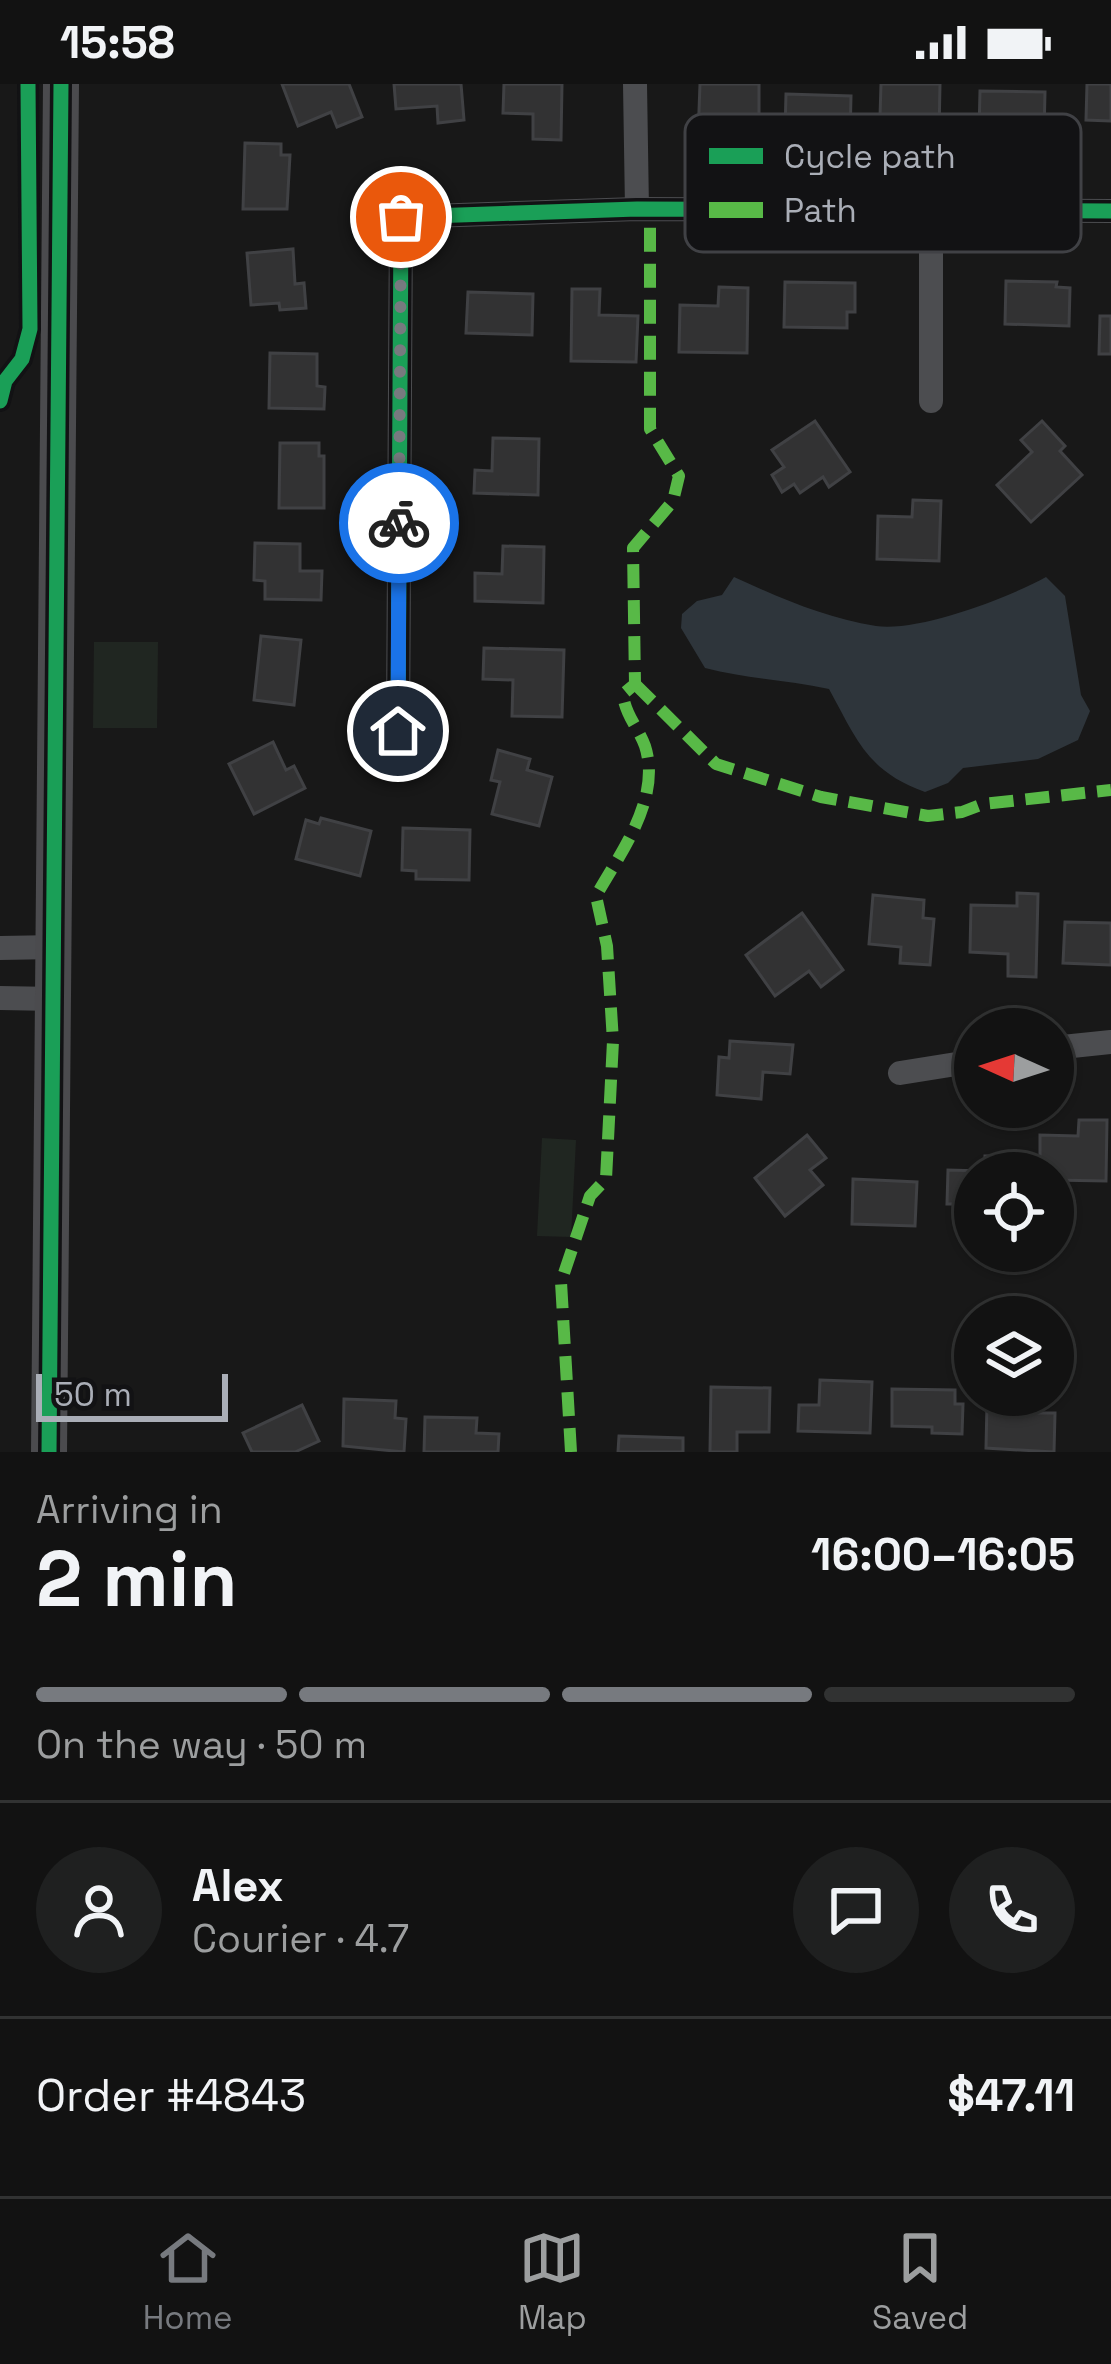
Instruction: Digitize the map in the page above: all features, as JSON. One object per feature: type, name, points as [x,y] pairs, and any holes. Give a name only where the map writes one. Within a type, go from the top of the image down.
[{"type":"street","points":[[49,1452],[61,84]]},
{"type":"street","points":[[635,84],[637,209]]},
{"type":"street","points":[[398,731],[401,217],[685,209]]},
{"type":"street","points":[[931,252],[932,401]]},
{"type":"street","points":[[0,948],[56,947]]},
{"type":"street","points":[[0,998],[55,999]]},
{"type":"street","points":[[1074,1046],[1111,1042]]},
{"type":"street","points":[[900,1073],[954,1064]]},
{"type":"shaded area","points":[[734,577],[821,613],[894,626],[963,612],[1046,577],[1065,596],[1081,695],[1090,711],[1078,740],[1038,759],[963,768],[948,783],[925,792],[905,784],[866,752],[829,689],[705,668],[681,628],[682,614],[697,601],[722,595]]},
{"type":"shaded area","points":[[94,642],[158,642],[157,728],[93,728]]},
{"type":"shaded area","points":[[542,1138],[576,1140],[571,1237],[537,1236]]},
{"type":"building","points":[[282,84],[349,84],[362,117],[337,127],[331,112],[298,126]]},
{"type":"building","points":[[394,84],[461,84],[464,120],[438,123],[437,106],[396,109]]},
{"type":"building","points":[[504,84],[562,84],[561,140],[533,139],[533,114],[503,113]]},
{"type":"building","points":[[700,84],[759,84],[759,114],[699,114]]},
{"type":"building","points":[[881,84],[940,84],[939,114],[880,114]]},
{"type":"building","points":[[1087,84],[1111,84],[1111,121],[1086,120]]},
{"type":"building","points":[[980,91],[1045,92],[1044,114],[979,114]]},
{"type":"building","points":[[786,94],[851,96],[851,114],[785,114]]},
{"type":"building","points":[[245,143],[281,144],[281,155],[290,155],[287,209],[243,209]]},
{"type":"building","points":[[293,249],[295,284],[304,283],[306,308],[251,305],[247,253]]},
{"type":"building","points":[[1006,281],[1057,282],[1056,287],[1070,288],[1069,326],[1005,324]]},
{"type":"building","points":[[785,282],[855,283],[855,312],[847,312],[847,328],[784,327]]},
{"type":"building","points":[[719,287],[748,288],[747,353],[679,352],[680,305],[718,306]]},
{"type":"building","points":[[572,289],[600,289],[599,315],[638,316],[636,362],[571,361]]},
{"type":"building","points":[[468,292],[533,294],[532,335],[466,333]]},
{"type":"building","points":[[1100,316],[1111,316],[1111,354],[1099,354]]},
{"type":"building","points":[[270,353],[317,354],[317,386],[325,387],[324,409],[269,408]]},
{"type":"building","points":[[815,421],[850,472],[829,487],[823,477],[800,493],[794,484],[782,492],[772,475],[784,467],[772,450]]},
{"type":"building","points":[[1042,421],[1065,446],[1060,451],[1082,475],[1031,522],[997,485],[1032,452],[1021,440]]},
{"type":"building","points":[[493,438],[539,439],[538,495],[474,493],[475,470],[492,471]]},
{"type":"building","points":[[280,443],[319,443],[319,456],[324,456],[324,508],[279,508]]},
{"type":"building","points":[[913,500],[941,501],[939,561],[877,559],[878,516],[912,517]]},
{"type":"building","points":[[255,543],[300,544],[300,571],[322,571],[321,600],[265,599],[265,581],[254,580]]},
{"type":"building","points":[[503,546],[544,547],[543,603],[475,601],[475,573],[502,574]]},
{"type":"building","points":[[261,636],[301,640],[294,705],[254,700]]},
{"type":"building","points":[[484,648],[564,650],[562,717],[512,716],[513,680],[483,679]]},
{"type":"building","points":[[273,742],[286,770],[294,766],[305,788],[254,814],[229,764]]},
{"type":"building","points":[[498,750],[530,759],[527,770],[552,777],[539,826],[492,814],[500,782],[491,780]]},
{"type":"building","points":[[321,818],[371,831],[360,876],[296,859],[306,820],[319,824]]},
{"type":"building","points":[[403,828],[470,830],[469,880],[416,879],[416,871],[402,870]]},
{"type":"building","points":[[1017,893],[1038,894],[1036,977],[1008,976],[1008,954],[970,952],[971,905],[1017,906]]},
{"type":"building","points":[[873,895],[924,900],[923,918],[934,919],[930,965],[900,963],[901,947],[869,944]]},
{"type":"building","points":[[802,913],[843,970],[821,987],[809,971],[775,996],[746,955]]},
{"type":"building","points":[[1065,922],[1111,923],[1111,965],[1063,963]]},
{"type":"building","points":[[730,1041],[793,1045],[790,1074],[763,1072],[761,1099],[717,1095],[719,1057],[729,1058]]},
{"type":"building","points":[[1079,1120],[1107,1120],[1106,1181],[1074,1180],[1074,1152],[1040,1152],[1040,1135],[1078,1136]]},
{"type":"building","points":[[807,1135],[826,1158],[810,1170],[823,1185],[785,1216],[755,1178]]},
{"type":"building","points":[[948,1170],[954,1170],[954,1204],[947,1204]]},
{"type":"building","points":[[853,1179],[917,1182],[915,1226],[852,1224]]},
{"type":"building","points":[[820,1380],[872,1382],[870,1433],[798,1431],[799,1405],[819,1405]]},
{"type":"building","points":[[711,1387],[770,1388],[769,1432],[737,1432],[737,1452],[710,1452]]},
{"type":"building","points":[[892,1389],[954,1390],[954,1416],[963,1416],[962,1434],[892,1426]]},
{"type":"building","points":[[344,1399],[396,1401],[395,1418],[406,1419],[404,1452],[343,1446]]},
{"type":"building","points":[[302,1405],[319,1441],[295,1452],[252,1452],[243,1433]]},
{"type":"building","points":[[987,1416],[1055,1416],[1054,1452],[986,1448]]},
{"type":"building","points":[[425,1417],[477,1418],[476,1433],[499,1434],[498,1452],[424,1452]]},
{"type":"building","points":[[619,1436],[683,1438],[683,1452],[618,1452]]},
{"type":"marked path","points":[[571,1452],[561,1282],[590,1196],[606,1179],[613,1041],[607,946],[596,896],[636,825],[648,786],[645,746],[623,694],[635,684],[633,548],[673,501],[679,476],[650,429],[650,210]]},
{"type":"marked path","points":[[635,684],[716,764],[821,797],[928,816],[983,804],[1111,790]]},
{"type":"cycle path","points":[[0,401],[5,381],[22,359],[30,329],[28,84]]},
{"type":"cycle path","points":[[49,1452],[61,84]]},
{"type":"cycle path","points":[[398,731],[401,217],[685,209]]},
{"type":"cycle path","points":[[1081,211],[1111,211]]},
{"type":"way so far","points":[[399,523],[401,217]]},
{"type":"route","points":[[398,731],[399,523]]}]
